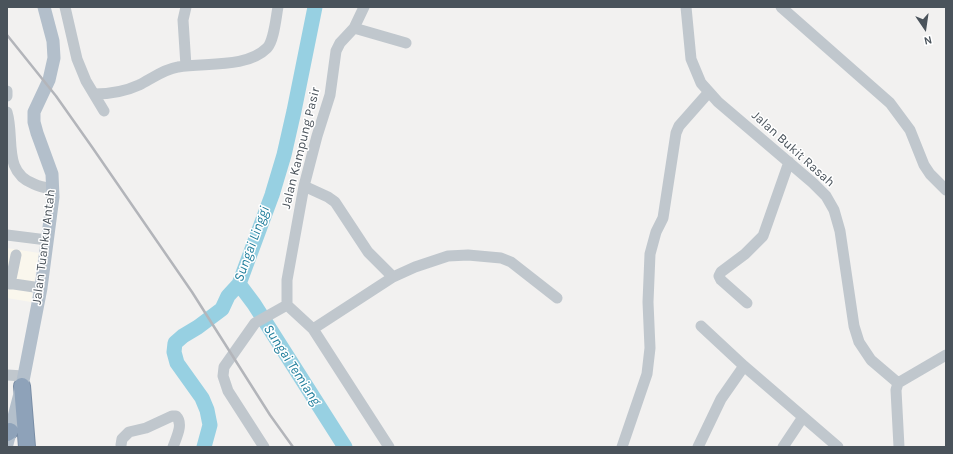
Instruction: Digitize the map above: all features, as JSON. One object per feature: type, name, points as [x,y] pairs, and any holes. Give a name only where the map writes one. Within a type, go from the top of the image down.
[{"type":"highway","points":[[23,381],[27,447]]},
{"type":"main road","name":"Jalan Tuanku Antah","points":[[8,436],[23,381],[41,288],[53,189],[52,174],[34,122],[34,112],[49,80],[54,58],[53,41],[44,7]]},
{"type":"street","points":[[65,7],[77,59],[86,81],[104,111]]},
{"type":"street","points":[[186,7],[183,20],[186,66]]},
{"type":"street","points":[[94,94],[114,94],[137,86],[177,67],[249,59],[268,47],[273,32],[278,7]]},
{"type":"street","name":"Jalan Kampung Pasir","points":[[287,305],[287,280],[304,186],[317,136],[330,95],[336,51],[340,43],[354,28],[364,7]]},
{"type":"street","name":"Jalan Bukit Rasah","points":[[686,7],[692,59],[701,83],[718,102],[789,162],[826,196],[834,210],[840,231],[854,326],[859,342],[871,360],[898,383]]},
{"type":"street","points":[[781,7],[890,103],[910,130],[924,165],[930,174],[946,190]]},
{"type":"street","points":[[354,28],[406,43]]},
{"type":"street","points":[[7,91],[7,96]]},
{"type":"street","points":[[622,447],[647,374],[650,348],[648,289],[650,254],[656,232],[663,218],[674,140],[679,126],[709,92]]},
{"type":"street","points":[[7,112],[10,123],[12,158],[15,168],[25,179],[34,184],[53,189]]},
{"type":"street","points":[[747,302],[721,280],[719,276],[745,254],[763,236],[789,162]]},
{"type":"street","points":[[304,186],[328,197],[335,202],[368,252],[393,277]]},
{"type":"street","points":[[7,235],[47,240]]},
{"type":"street","points":[[16,255],[9,283],[41,288]]},
{"type":"street","points":[[313,329],[393,277],[422,264],[448,256],[468,255],[501,258],[511,262],[557,298]]},
{"type":"street","points":[[264,447],[228,391],[223,376],[224,367],[255,323],[287,305],[313,329],[390,447]]},
{"type":"street","points":[[701,326],[744,366],[838,447]]},
{"type":"street","points":[[899,447],[896,390],[898,383],[946,355]]},
{"type":"street","points":[[698,447],[721,399],[744,366]]},
{"type":"street","points":[[7,375],[23,381]]},
{"type":"street","points":[[121,446],[122,439],[129,432],[146,428],[172,416],[176,416],[178,418],[180,429],[173,447]]},
{"type":"street","points":[[783,447],[803,417]]},
{"type":"shaded area","points":[[7,248],[39,253],[31,302],[7,298]]},
{"type":"waterway","name":"Sungai Linggi","points":[[204,447],[210,425],[207,410],[202,398],[177,363],[174,352],[175,343],[222,309],[228,296],[239,284],[272,195],[284,155],[315,7]]},
{"type":"waterway","name":"Sungai Temiang","points":[[239,284],[254,304],[345,447]]},
{"type":"railway","points":[[7,35],[56,96],[92,147],[192,292],[270,415],[293,447]]}]
